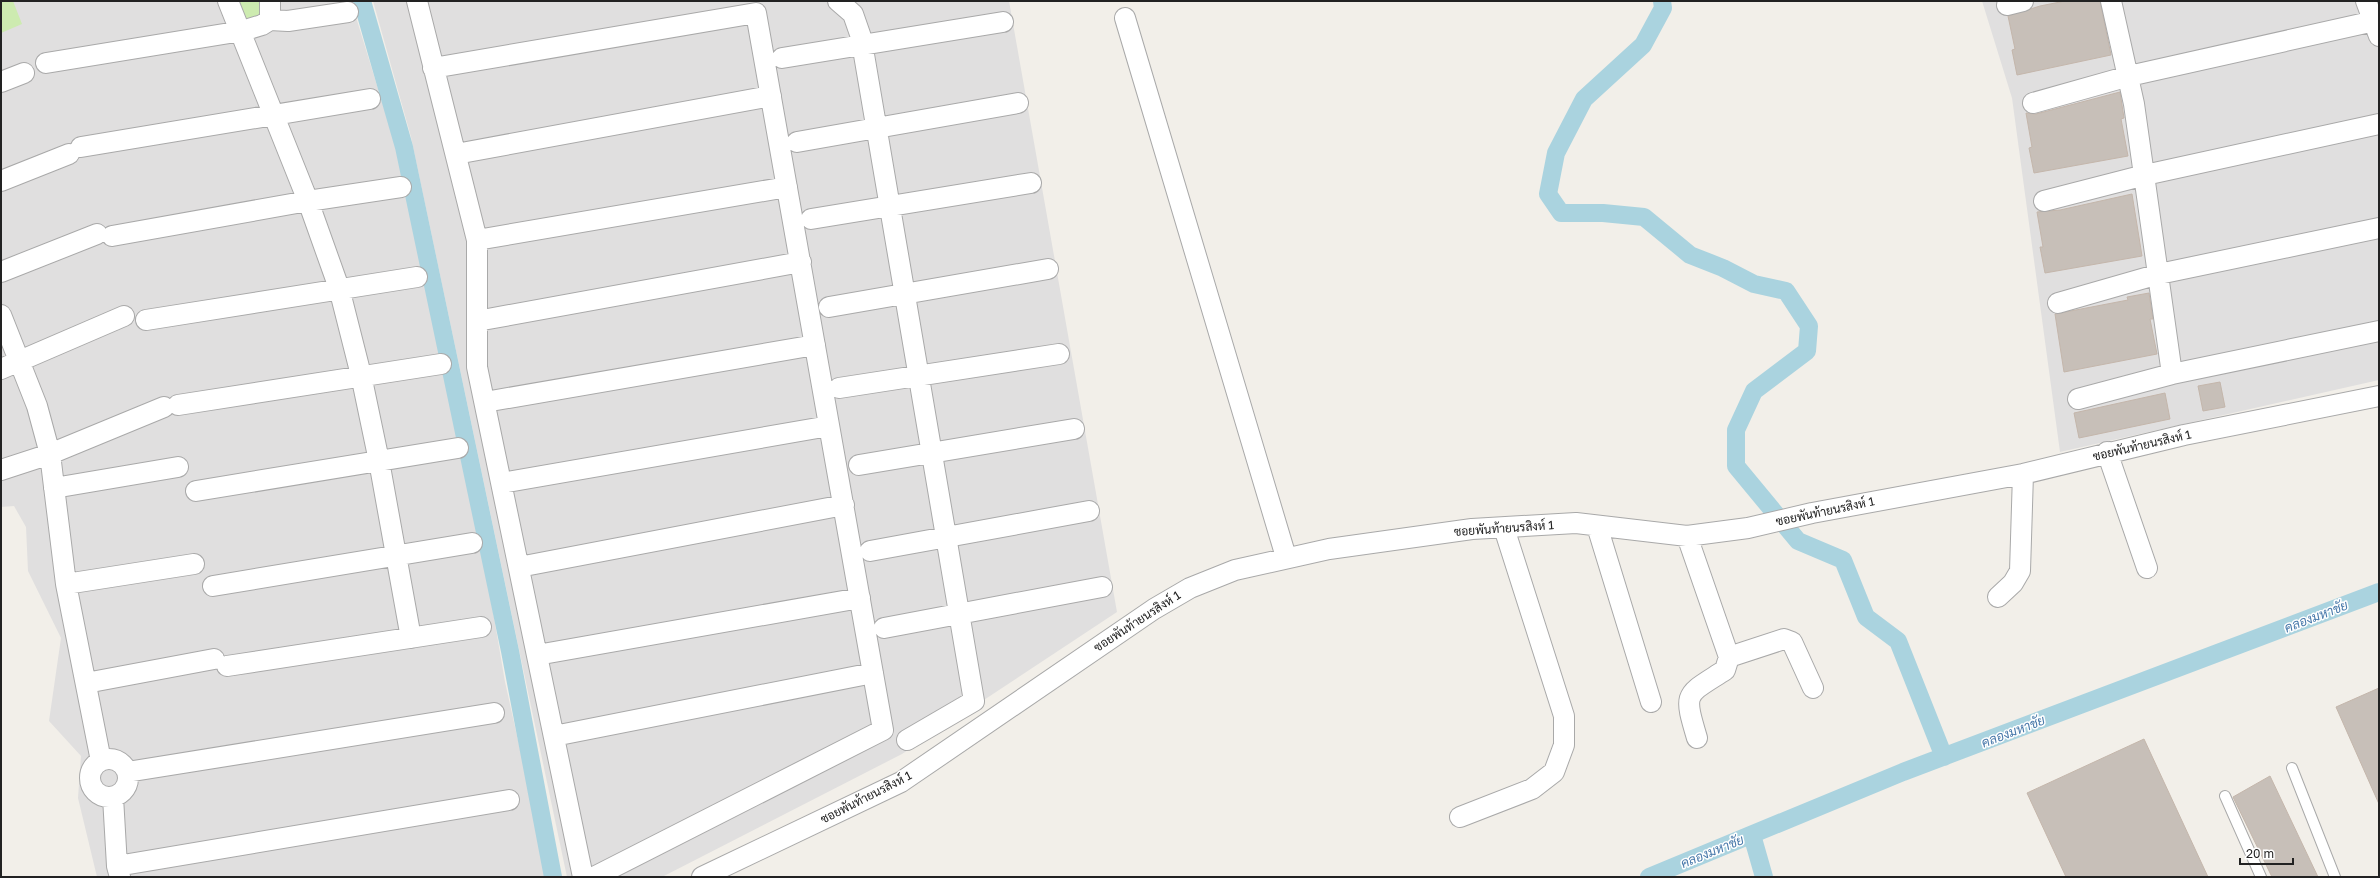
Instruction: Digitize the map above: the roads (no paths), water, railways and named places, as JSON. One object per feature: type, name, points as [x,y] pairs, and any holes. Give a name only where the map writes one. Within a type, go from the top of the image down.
[{"type":"street","points":[[228,1],[242,31],[308,201],[338,288],[361,375],[379,461],[411,638]]},
{"type":"street","points":[[417,1],[477,240],[477,367],[583,877]]},
{"type":"street","points":[[838,1],[852,14],[862,45],[974,701],[907,740]]},
{"type":"street","points":[[2111,1],[2129,76],[2145,175],[2172,374]]},
{"type":"street","points":[[2033,103],[2129,76],[2377,26],[2366,1]]},
{"type":"street","points":[[46,63],[242,31],[262,26],[270,10],[288,21],[348,12]]},
{"type":"street","points":[[433,68],[756,13],[883,730],[594,877]]},
{"type":"street","points":[[1125,18],[1286,557]]},
{"type":"street","points":[[782,58],[1003,22]]},
{"type":"street","points":[[1,82],[24,73]]},
{"type":"street","points":[[456,154],[771,96]]},
{"type":"street","points":[[1,181],[75,151],[370,99]]},
{"type":"street","points":[[797,142],[1018,103]]},
{"type":"street","points":[[2044,201],[2145,175],[2379,124]]},
{"type":"street","points":[[812,219],[1031,183]]},
{"type":"street","points":[[477,240],[787,186]]},
{"type":"street","points":[[1,272],[105,235],[401,187]]},
{"type":"street","points":[[2058,303],[2159,274],[2379,228]]},
{"type":"street","points":[[477,321],[801,262]]},
{"type":"street","points":[[829,307],[1048,269]]},
{"type":"street","points":[[146,320],[417,276]]},
{"type":"street","points":[[1,315],[37,406],[50,454],[66,584],[101,761]]},
{"type":"street","points":[[1,369],[124,316]]},
{"type":"street","points":[[2078,399],[2172,374],[2379,331]]},
{"type":"street","points":[[485,402],[815,345]]},
{"type":"street","points":[[839,388],[1059,354]]},
{"type":"street","points":[[1,470],[50,454],[171,406],[361,375],[440,364]]},
{"type":"street","name":"ซอยพันท้ายนรสิงห์ 1","points":[[702,877],[901,782],[1154,608],[1190,588],[1235,570],[1329,548],[1449,532],[1576,523],[1687,536],[1748,528],[1812,513],[2023,474],[2107,452],[2379,396]]},
{"type":"street","points":[[502,483],[829,426]]},
{"type":"street","points":[[859,465],[1074,429]]},
{"type":"street","points":[[196,491],[458,448]]},
{"type":"street","points":[[2107,452],[2147,568]]},
{"type":"street","points":[[54,488],[178,467]]},
{"type":"street","points":[[1998,597],[2013,584],[2020,571],[2023,474]]},
{"type":"street","points":[[519,568],[844,505]]},
{"type":"street","points":[[870,551],[1089,511]]},
{"type":"street","points":[[1597,526],[1651,702]]},
{"type":"street","points":[[1460,817],[1532,789],[1554,772],[1564,745],[1564,716],[1504,528]]},
{"type":"street","points":[[1687,536],[1729,657],[1725,670],[1695,690],[1688,698],[1688,707],[1697,738]]},
{"type":"street","points":[[213,586],[472,543]]},
{"type":"street","points":[[66,584],[194,564]]},
{"type":"street","points":[[884,628],[1102,587]]},
{"type":"street","points":[[537,654],[860,598]]},
{"type":"street","points":[[86,683],[481,628]]},
{"type":"street","points":[[1729,657],[1784,638],[1792,642],[1813,688]]},
{"type":"street","points":[[554,736],[873,673]]},
{"type":"street","points":[[127,772],[494,712]]},
{"type":"street","points":[[110,759],[118,761],[127,772],[127,785],[122,793],[113,797],[104,797],[96,792],[91,784],[90,775],[94,767],[101,761],[110,759]]},
{"type":"street","points":[[113,797],[118,871],[509,800]]},
{"type":"lane","points":[[2292,768],[2335,877]]},
{"type":"lane","points":[[2225,796],[2261,877]]},
{"type":"waterway","points":[[362,1],[404,147],[510,651],[553,877]]},
{"type":"waterway","points":[[1662,1],[1663,8],[1643,45],[1584,99],[1556,153],[1548,194],[1561,213],[1603,213],[1644,217],[1690,255],[1723,268],[1754,284],[1786,291],[1809,326],[1807,351],[1754,391],[1736,430],[1736,466],[1798,541],[1843,560],[1866,617],[1898,641],[1944,757]]},
{"type":"waterway","name":"คลองมหาชัย","points":[[1649,877],[1903,772],[2379,592]]},
{"type":"waterway","points":[[1752,835],[1764,877]]}]
